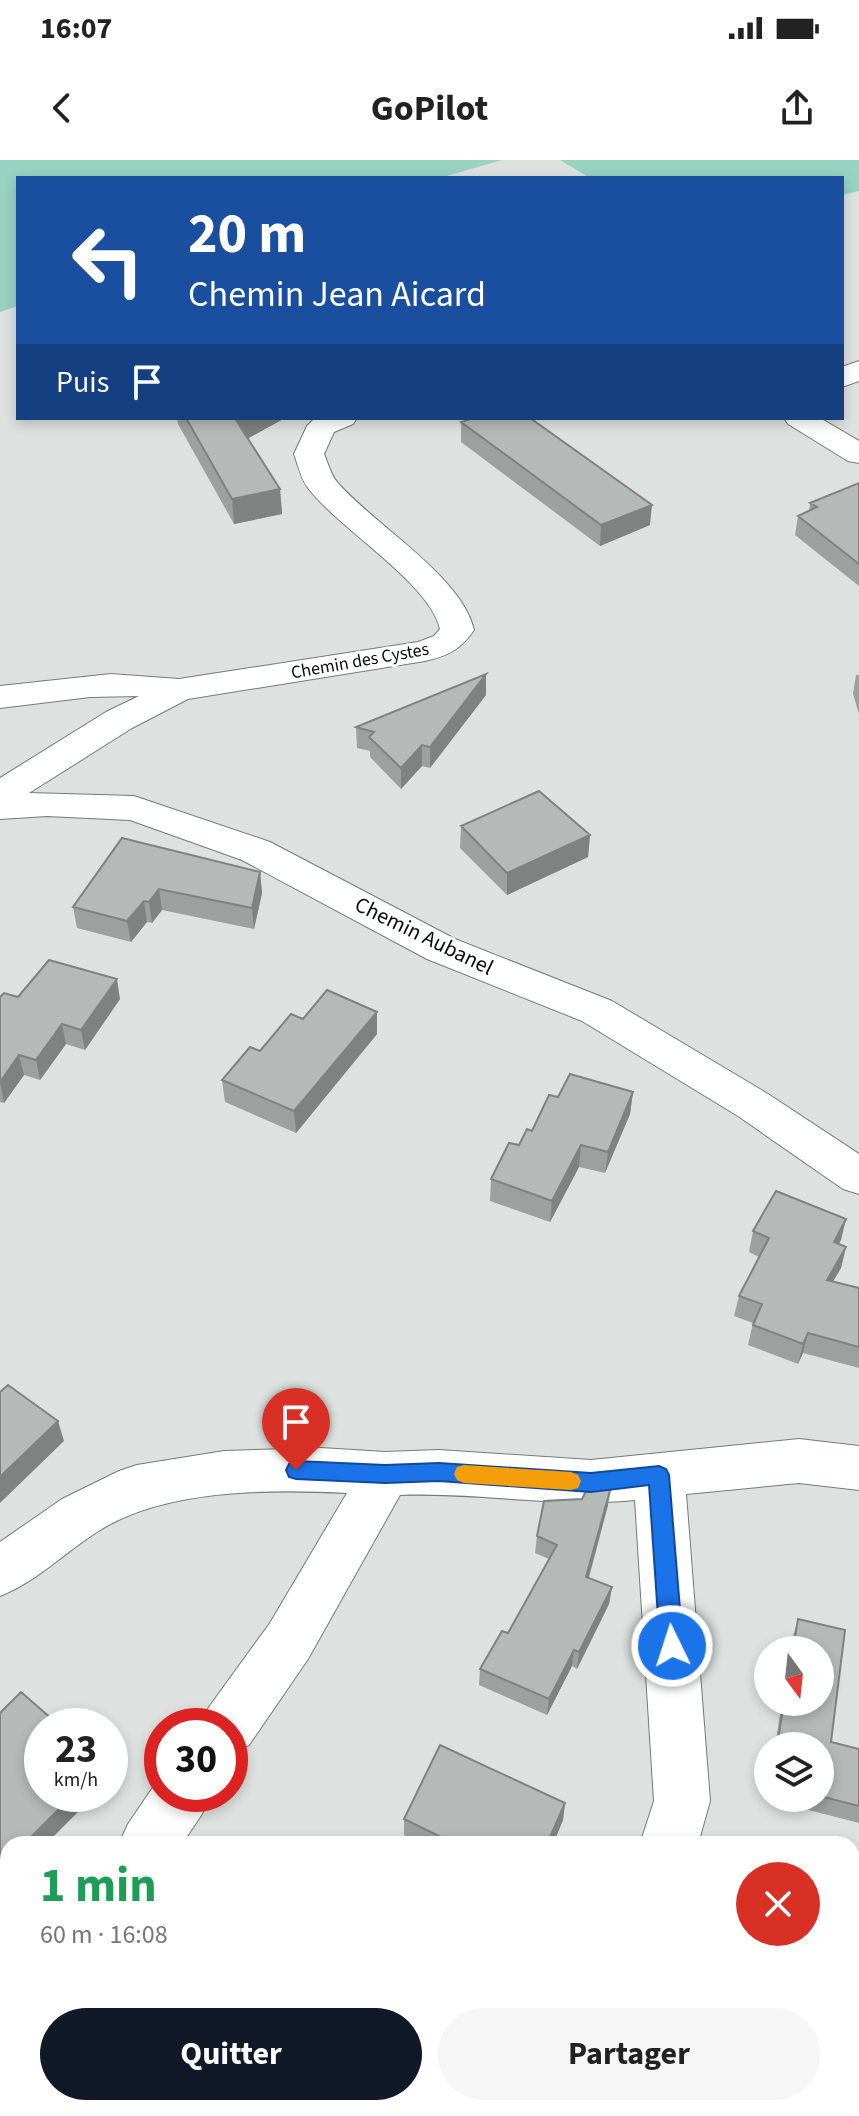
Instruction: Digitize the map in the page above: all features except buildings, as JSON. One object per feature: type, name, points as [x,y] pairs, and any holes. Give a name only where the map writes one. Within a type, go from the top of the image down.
[{"type":"street","points":[[802,420],[859,454]]},
{"type":"street","name":"Chemin des Cystes","points":[[0,795],[119,720],[179,690],[425,651],[446,643],[457,630],[454,616],[429,585],[321,484],[309,454],[328,421]]},
{"type":"street","points":[[0,697],[110,683],[143,683],[179,690]]},
{"type":"street","name":"Chemin Aubanel","points":[[0,807],[47,804],[134,808],[256,851],[441,949],[597,1011],[753,1105],[859,1177]]},
{"type":"street","points":[[0,1572],[80,1515],[137,1487],[224,1473],[321,1470],[385,1474],[439,1472],[591,1482],[799,1461],[859,1468]]},
{"type":"street","points":[[242,1708],[289,1641],[385,1474]]},
{"type":"street","points":[[659,1475],[682,1801],[671,1836]]},
{"type":"street","points":[[153,1836],[170,1812]]},
{"type":"green space","points":[[0,160],[502,160],[447,176],[16,176],[16,307],[0,312]]},
{"type":"green space","points":[[560,160],[859,160],[859,191],[844,195],[844,176],[587,176]]},
{"type":"slow traffic","points":[[464,1474],[571,1481]]},
{"type":"route","points":[[296,1470],[385,1474],[439,1472],[591,1482],[659,1475],[672,1646]]}]
